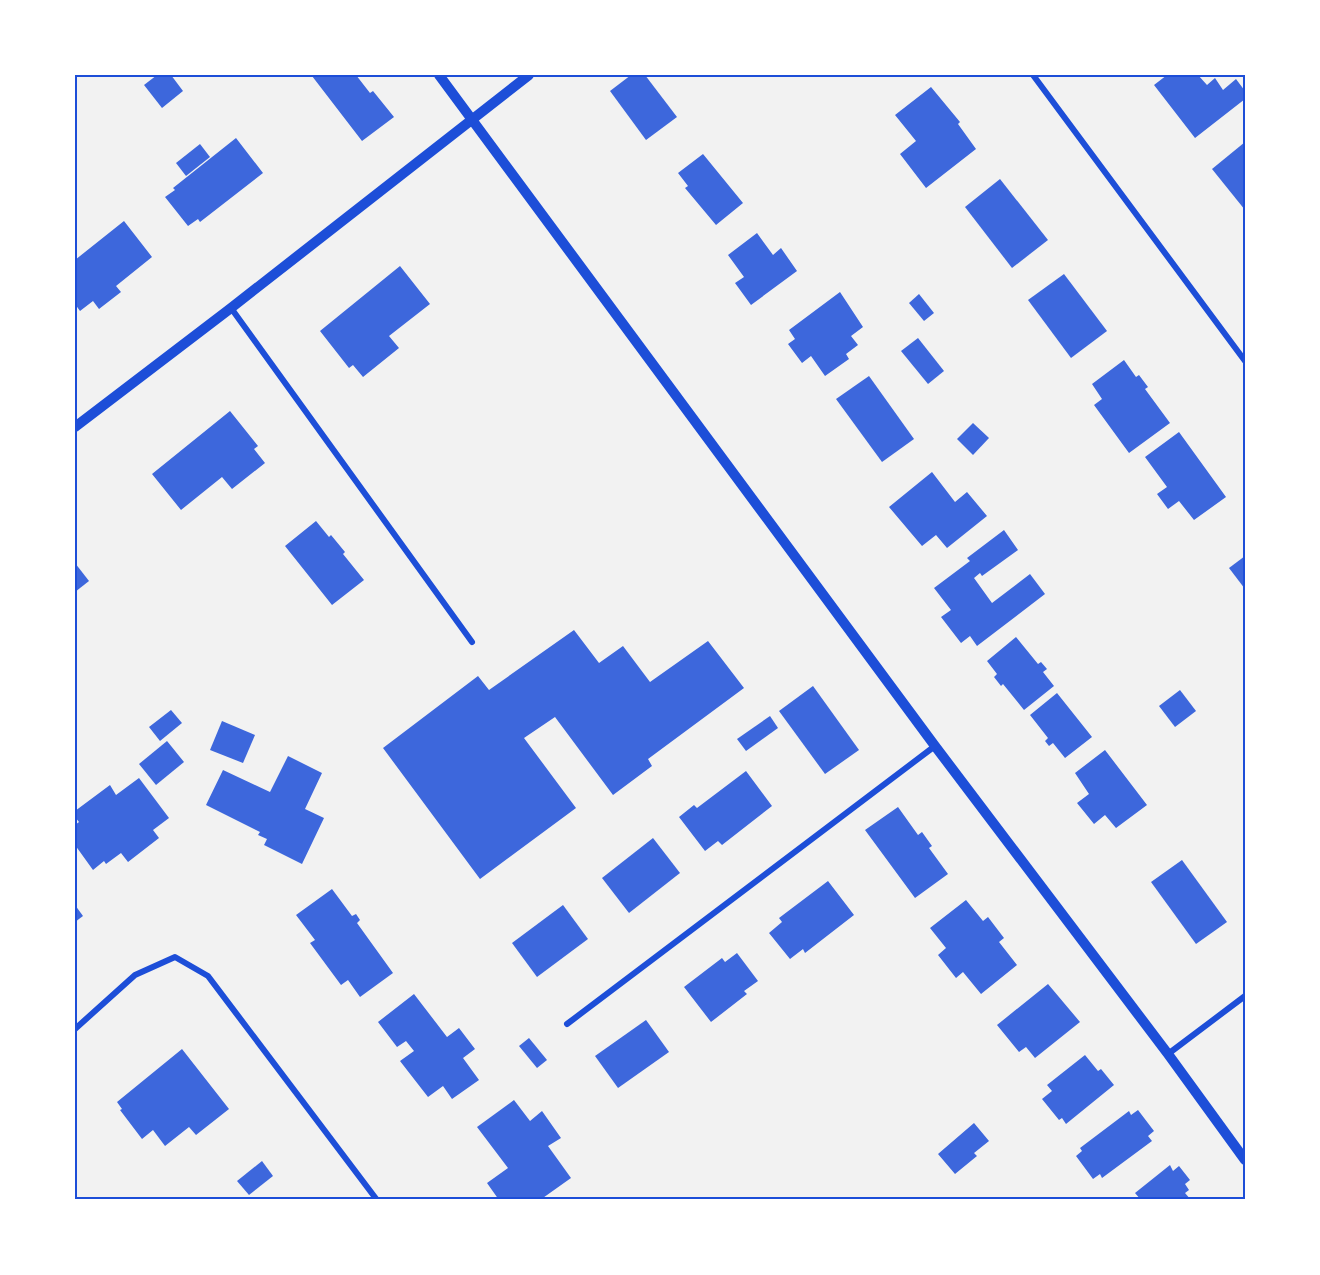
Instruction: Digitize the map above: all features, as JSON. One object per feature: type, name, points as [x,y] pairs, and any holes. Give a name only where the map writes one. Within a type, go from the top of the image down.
[{"type":"street","points":[[439,75],[935,746],[1168,1054],[1245,1160]]},
{"type":"street","points":[[75,427],[529,75]]},
{"type":"street","points":[[1033,75],[1245,361]]},
{"type":"street","points":[[231,308],[472,642]]},
{"type":"street","points":[[567,1024],[935,746]]},
{"type":"street","points":[[75,1029],[135,975],[175,957],[208,976],[377,1200]]},
{"type":"street","points":[[1168,1054],[1245,996]]},
{"type":"building","points":[[157,75],[171,75],[183,91],[162,108],[144,85]]},
{"type":"building","points":[[356,75],[370,93],[373,91],[394,117],[362,141],[312,76]]},
{"type":"building","points":[[631,75],[645,75],[677,117],[646,140],[610,91]]},
{"type":"building","points":[[1167,75],[1198,75],[1207,85],[1215,78],[1223,90],[1236,79],[1245,91],[1245,99],[1195,138],[1154,85]]},
{"type":"building","points":[[931,87],[960,122],[958,124],[976,149],[926,188],[900,154],[916,141],[895,115]]},
{"type":"building","points":[[236,138],[263,173],[200,222],[198,219],[188,226],[165,197],[175,190],[173,188]]},
{"type":"building","points":[[1245,142],[1245,210],[1212,169]]},
{"type":"building","points":[[200,144],[210,157],[186,176],[176,163]]},
{"type":"building","points":[[703,154],[743,203],[716,225],[685,188],[688,186],[678,173]]},
{"type":"building","points":[[1000,179],[1048,240],[1012,268],[965,207]]},
{"type":"building","points":[[124,221],[152,257],[116,286],[121,292],[99,309],[93,301],[80,311],[75,304],[75,260]]},
{"type":"building","points":[[757,233],[773,255],[781,248],[797,271],[751,305],[735,283],[744,277],[728,255]]},
{"type":"building","points":[[400,266],[430,304],[389,336],[399,348],[363,377],[353,365],[349,368],[320,331]]},
{"type":"building","points":[[1064,274],[1107,331],[1071,358],[1028,300]]},
{"type":"building","points":[[840,292],[863,327],[851,336],[858,345],[846,354],[849,359],[825,376],[811,356],[802,363],[788,344],[795,339],[789,330]]},
{"type":"building","points":[[919,294],[934,313],[924,321],[909,303]]},
{"type":"building","points":[[918,338],[944,371],[928,384],[901,351]]},
{"type":"building","points":[[1124,360],[1136,377],[1139,375],[1148,387],[1145,389],[1170,423],[1129,453],[1094,405],[1102,399],[1092,384]]},
{"type":"building","points":[[869,376],[914,439],[882,462],[836,399]]},
{"type":"building","points":[[230,411],[258,446],[254,449],[265,463],[232,489],[222,477],[181,510],[152,474]]},
{"type":"building","points":[[973,423],[989,438],[973,455],[957,439]]},
{"type":"building","points":[[1179,432],[1226,497],[1194,520],[1179,501],[1168,509],[1157,494],[1167,487],[1145,457]]},
{"type":"building","points":[[932,472],[955,502],[967,492],[987,516],[947,548],[936,535],[922,546],[889,507]]},
{"type":"building","points":[[316,521],[345,552],[343,554],[364,580],[332,605],[285,546]]},
{"type":"building","points":[[1004,530],[1018,550],[982,576],[980,573],[974,578],[992,603],[1030,574],[1045,594],[977,646],[970,636],[961,643],[941,617],[951,610],[934,588],[970,561],[967,558]]},
{"type":"building","points":[[1245,556],[1245,589],[1229,568]]},
{"type":"building","points":[[75,563],[89,581],[75,592]]},
{"type":"building","points":[[574,630],[599,663],[623,646],[650,682],[708,641],[744,688],[648,759],[652,766],[613,795],[555,717],[524,738],[576,808],[480,879],[383,748],[478,676],[489,690]]},
{"type":"building","points":[[1016,637],[1038,664],[1041,662],[1047,669],[1043,672],[1054,686],[1024,710],[1003,684],[1001,686],[994,677],[997,674],[987,661]]},
{"type":"building","points":[[813,686],[859,750],[825,774],[779,711]]},
{"type":"building","points":[[1180,690],[1196,711],[1175,727],[1159,706]]},
{"type":"building","points":[[1057,693],[1092,737],[1065,758],[1053,743],[1049,746],[1045,741],[1048,738],[1030,715]]},
{"type":"building","points":[[171,710],[182,723],[160,741],[149,727]]},
{"type":"building","points":[[770,716],[778,728],[746,751],[737,739]]},
{"type":"building","points":[[222,721],[255,735],[243,763],[210,750]]},
{"type":"building","points":[[167,741],[184,762],[156,785],[139,764]]},
{"type":"building","points":[[1105,750],[1147,805],[1116,828],[1105,815],[1094,824],[1077,803],[1089,794],[1075,773]]},
{"type":"building","points":[[288,756],[322,773],[305,809],[324,818],[302,864],[264,845],[267,839],[258,835],[260,832],[206,805],[223,770],[270,792]]},
{"type":"building","points":[[746,771],[772,806],[722,845],[718,841],[705,851],[679,817],[694,805],[697,808]]},
{"type":"building","points":[[139,778],[169,818],[153,830],[159,838],[128,862],[121,853],[106,864],[104,861],[93,870],[75,845],[75,825],[79,822],[75,817],[75,811],[110,785],[116,795]]},
{"type":"building","points":[[898,807],[918,835],[922,832],[932,846],[929,848],[948,874],[915,898],[865,830]]},
{"type":"building","points":[[653,838],[680,873],[629,913],[602,878]]},
{"type":"building","points":[[1182,860],[1227,922],[1196,944],[1151,882]]},
{"type":"building","points":[[828,881],[854,915],[805,953],[803,949],[790,959],[769,933],[782,922],[779,918]]},
{"type":"building","points":[[332,889],[352,916],[356,914],[360,920],[357,923],[393,973],[360,997],[348,980],[341,985],[310,943],[315,940],[296,915]]},
{"type":"building","points":[[966,900],[983,921],[988,917],[1004,938],[999,942],[1017,965],[981,994],[963,972],[956,978],[938,955],[946,948],[930,928]]},
{"type":"building","points":[[75,905],[83,916],[75,922]]},
{"type":"building","points":[[563,905],[588,939],[537,977],[512,943]]},
{"type":"building","points":[[737,953],[758,981],[744,991],[747,994],[711,1022],[684,987],[722,958],[725,962]]},
{"type":"building","points":[[1048,984],[1080,1022],[1035,1058],[1026,1047],[1019,1052],[997,1025]]},
{"type":"building","points":[[414,994],[447,1037],[459,1028],[475,1049],[463,1058],[479,1080],[452,1099],[443,1086],[428,1097],[400,1061],[414,1051],[406,1041],[397,1047],[378,1022]]},
{"type":"building","points":[[646,1020],[669,1052],[618,1088],[595,1056]]},
{"type":"building","points":[[529,1038],[547,1060],[537,1068],[519,1046]]},
{"type":"building","points":[[182,1049],[229,1109],[196,1135],[189,1127],[165,1146],[153,1130],[142,1139],[120,1110],[122,1109],[117,1102]]},
{"type":"building","points":[[1085,1055],[1114,1085],[1066,1124],[1062,1118],[1059,1120],[1042,1099],[1052,1091],[1047,1085]]},
{"type":"building","points":[[514,1100],[530,1121],[542,1111],[561,1138],[548,1146],[571,1178],[540,1200],[499,1200],[487,1183],[508,1168],[477,1127]]},
{"type":"building","points":[[1138,1110],[1154,1131],[1148,1136],[1152,1141],[1102,1178],[1100,1174],[1093,1179],[1076,1156],[1082,1151],[1080,1148],[1129,1111],[1131,1115]]},
{"type":"building","points":[[974,1123],[989,1141],[974,1153],[977,1156],[955,1174],[938,1154]]},
{"type":"building","points":[[262,1161],[273,1176],[249,1195],[237,1181]]},
{"type":"building","points":[[1170,1165],[1173,1171],[1179,1166],[1190,1180],[1185,1184],[1189,1190],[1185,1193],[1191,1200],[1141,1200],[1135,1193]]}]
